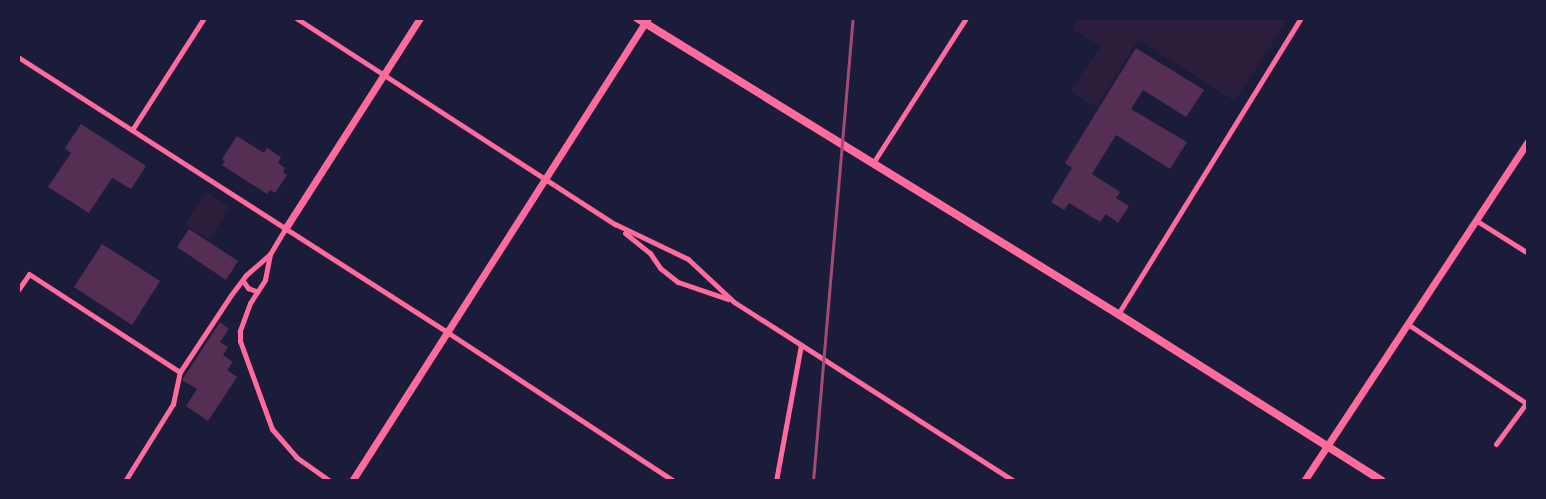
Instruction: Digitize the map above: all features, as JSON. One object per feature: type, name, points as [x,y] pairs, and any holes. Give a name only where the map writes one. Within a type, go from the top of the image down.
[{"type":"main road","points":[[637,18],[647,21],[1382,481]]},
{"type":"street","points":[[132,130],[204,18]]},
{"type":"street","points":[[296,18],[615,224],[688,259],[734,302],[1014,481]]},
{"type":"street","points":[[125,481],[173,404],[180,372],[231,294],[246,275],[270,254],[420,18]]},
{"type":"street","points":[[873,163],[966,18]]},
{"type":"street","points":[[1118,314],[1301,18]]},
{"type":"street","points":[[352,481],[447,332],[549,182],[647,21]]},
{"type":"street","points":[[18,57],[447,332],[674,481]]},
{"type":"street","points":[[1304,481],[1409,325],[1528,141]]},
{"type":"street","points":[[1477,221],[1528,253]]},
{"type":"street","points":[[615,224],[650,253],[657,264],[678,282],[734,302]]},
{"type":"street","points":[[657,264],[660,253],[667,250]]},
{"type":"street","points":[[270,254],[265,279],[256,291],[240,331],[240,341],[272,429],[296,457],[330,481]]},
{"type":"street","points":[[18,290],[29,274],[180,372]]},
{"type":"street","points":[[700,288],[706,277]]},
{"type":"street","points":[[243,281],[248,288],[256,291]]},
{"type":"street","points":[[1409,325],[1527,402],[1496,444]]},
{"type":"street","points":[[776,481],[801,345]]},
{"type":"shaded area","points":[[1079,18],[1289,18],[1235,101],[1138,40],[1096,107],[1070,91],[1101,46],[1072,29]]},
{"type":"shaded area","points":[[206,191],[230,208],[209,240],[185,224]]},
{"type":"building","points":[[1136,48],[1204,90],[1186,117],[1143,90],[1131,109],[1187,142],[1170,169],[1116,135],[1092,174],[1120,192],[1116,198],[1129,206],[1118,223],[1106,214],[1100,222],[1069,203],[1064,210],[1051,202],[1072,168],[1065,163]]},
{"type":"building","points":[[81,124],[146,166],[131,189],[112,178],[89,213],[48,187],[71,153],[65,148]]},
{"type":"building","points":[[237,136],[264,153],[267,148],[281,157],[278,163],[285,168],[283,172],[287,175],[275,193],[270,190],[267,194],[222,165],[225,161],[222,159]]},
{"type":"building","points":[[189,229],[238,261],[226,280],[177,247]]},
{"type":"building","points":[[102,244],[160,281],[132,325],[74,287]]},
{"type":"building","points":[[220,322],[229,329],[220,342],[228,347],[223,355],[233,362],[227,370],[237,377],[208,421],[186,406],[197,389],[182,380]]},
{"type":"railway","points":[[813,481],[853,18]]}]
